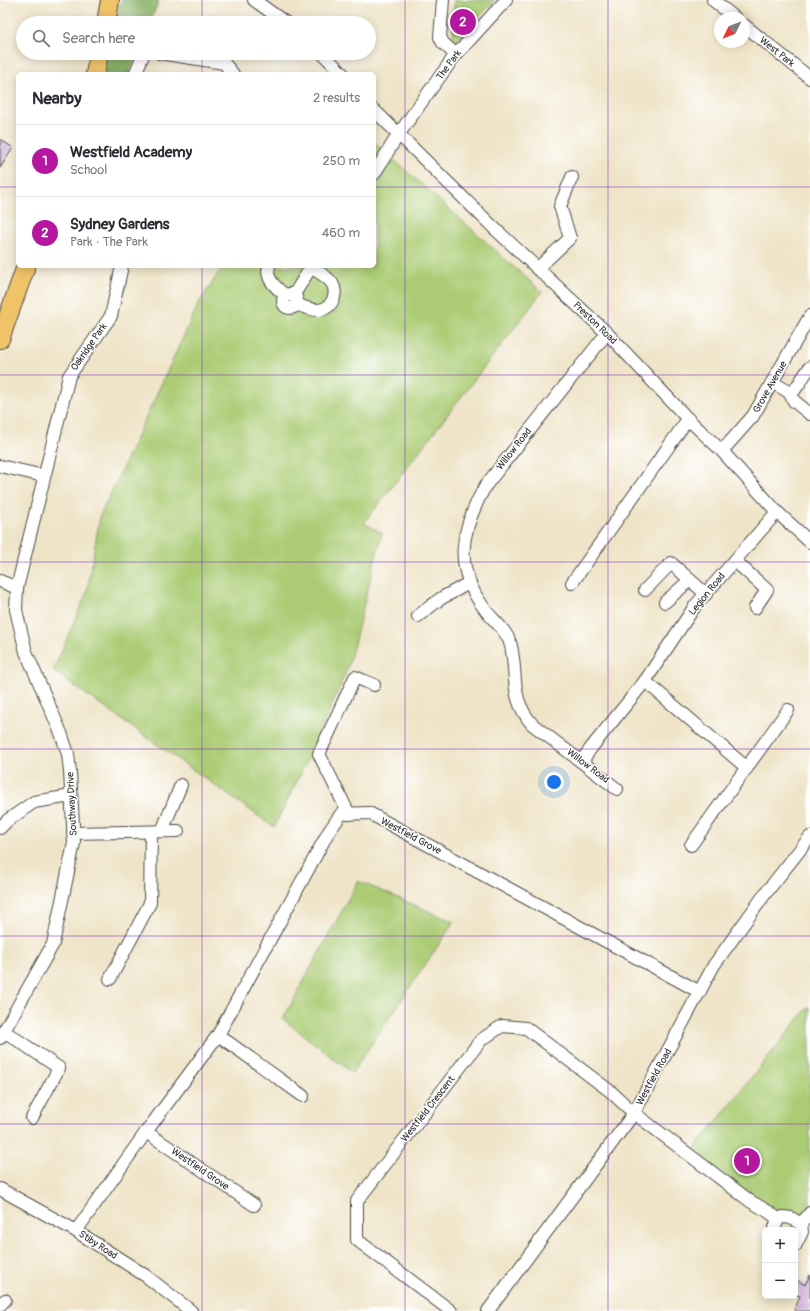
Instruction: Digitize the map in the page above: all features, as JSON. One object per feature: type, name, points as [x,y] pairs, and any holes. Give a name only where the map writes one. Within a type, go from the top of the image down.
[{"type":"highway","points":[[95,72],[98,60]]},
{"type":"highway","points":[[0,339],[25,268]]},
{"type":"street","points":[[254,0],[276,16]]},
{"type":"street","points":[[443,0],[440,37],[438,40],[456,54]]},
{"type":"street","name":"The Park","points":[[376,171],[398,135],[456,54],[506,0]]},
{"type":"street","points":[[713,0],[728,12]]},
{"type":"street","name":"West Park","points":[[750,30],[810,78]]},
{"type":"street","points":[[136,72],[141,60]]},
{"type":"street","points":[[204,60],[224,63],[231,72]]},
{"type":"street","points":[[329,60],[341,72]]},
{"type":"street","name":"Preston Road","points":[[376,112],[537,269],[607,333],[688,419],[722,451],[777,512],[810,542]]},
{"type":"street","points":[[537,269],[570,238],[560,206],[572,177]]},
{"type":"street","name":"Oakridge Park","points":[[44,476],[69,376],[111,316],[122,268]]},
{"type":"street","points":[[269,268],[268,275],[270,281],[292,299],[319,310],[329,305],[333,300],[334,289],[332,284],[312,269],[292,299]]},
{"type":"street","name":"Grove Avenue","points":[[722,451],[753,416],[810,316]]},
{"type":"street","name":"Willow Road","points":[[607,333],[486,485],[474,506],[466,528],[463,555],[469,583],[477,598],[505,633],[511,646],[517,699],[522,713],[532,724],[617,789]]},
{"type":"street","points":[[789,392],[794,391],[810,367]]},
{"type":"street","points":[[772,382],[789,392],[794,401],[810,414]]},
{"type":"street","points":[[572,583],[688,419]]},
{"type":"street","points":[[0,466],[44,476]]},
{"type":"street","name":"Southway Drive","points":[[2,1035],[53,944],[74,844],[68,754],[61,733],[26,652],[19,628],[16,610],[17,588],[44,476]]},
{"type":"street","name":"Legion Road","points":[[582,762],[591,748],[645,682],[695,606],[777,512]]},
{"type":"street","points":[[735,561],[767,590],[755,608]]},
{"type":"street","points":[[645,590],[671,564],[706,594]]},
{"type":"street","points":[[665,602],[690,580]]},
{"type":"street","points":[[0,581],[17,588]]},
{"type":"street","points":[[418,616],[440,599],[469,583]]},
{"type":"street","points":[[76,1231],[146,1132],[218,1035],[328,833],[341,814],[349,814],[318,754],[354,677],[374,685]]},
{"type":"street","points":[[645,682],[747,768]]},
{"type":"street","points":[[691,845],[788,710]]},
{"type":"street","points":[[110,979],[150,903],[157,832],[182,785]]},
{"type":"street","points":[[0,828],[8,820],[34,802],[71,796]]},
{"type":"street","name":"Westfield Grove","points":[[349,814],[369,813],[700,992]]},
{"type":"street","points":[[73,833],[178,831]]},
{"type":"street","name":"Westfield Road","points":[[488,1311],[634,1113],[714,965],[765,894],[810,837]]},
{"type":"street","name":"Westfield Crescent","points":[[451,1311],[357,1240],[357,1201],[481,1040],[502,1026],[526,1028],[610,1091],[634,1113]]},
{"type":"street","points":[[2,1035],[59,1068],[32,1118]]},
{"type":"street","points":[[218,1035],[303,1096]]},
{"type":"street","points":[[634,1113],[750,1200],[776,1225],[783,1217],[791,1218],[801,1224]]},
{"type":"street","name":"Westfield Grove","points":[[146,1132],[254,1206]]},
{"type":"street","name":"Stiby Road","points":[[0,1189],[76,1231],[146,1276],[186,1310]]},
{"type":"street","points":[[798,1240],[802,1232],[801,1224],[810,1214]]},
{"type":"green space","points":[[122,0],[159,0],[153,16],[115,16]]},
{"type":"green space","points":[[454,0],[495,0],[453,45]]},
{"type":"green space","points":[[104,60],[134,60],[130,72],[101,72]]},
{"type":"green space","points":[[376,144],[542,292],[364,523],[382,533],[348,667],[312,751],[274,827],[53,671],[87,592],[100,516],[199,303],[222,268],[376,268]]},
{"type":"green space","points":[[358,881],[454,922],[352,1073],[283,1019]]},
{"type":"green space","points":[[809,1006],[810,1230],[798,1222],[783,1217],[688,1157]]},
{"type":"building","points":[[0,139],[13,148],[0,168]]},
{"type":"building","points":[[810,1275],[810,1311],[794,1311],[800,1296],[798,1295],[798,1281],[805,1285]]},
{"type":"place","name":"Sydney Gardens","points":[[463,22]]},
{"type":"place","name":"Westfield Academy","points":[[747,1161]]}]
